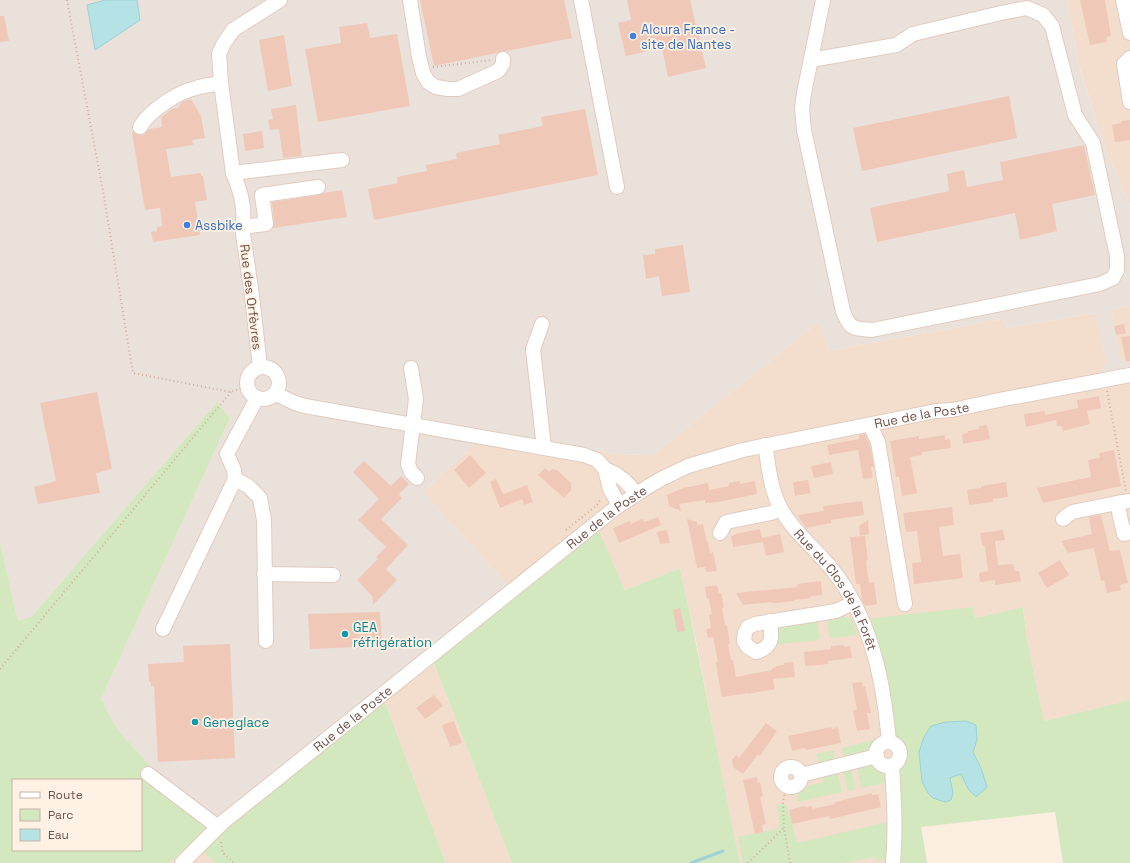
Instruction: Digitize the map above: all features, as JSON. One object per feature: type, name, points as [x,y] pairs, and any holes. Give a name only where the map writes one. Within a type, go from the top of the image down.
[{"type":"street","name":"Rue des Orfèvres","points":[[260,367],[242,227],[236,220],[231,187],[233,173],[219,61],[221,50],[227,37],[233,30],[280,0]]},
{"type":"street","points":[[410,0],[422,69],[428,82],[448,89],[458,89],[498,71],[503,64],[503,59]]},
{"type":"street","points":[[580,0],[617,187]]},
{"type":"street","points":[[811,60],[896,45],[913,34],[1001,13],[1028,8],[1043,15],[1052,26],[1074,115],[1093,143],[1117,256],[1117,270],[1113,278],[1100,284],[872,330],[855,328],[848,323],[843,311],[804,130],[802,110],[804,94],[823,0]]},
{"type":"street","points":[[1123,0],[1130,33]]},
{"type":"street","points":[[1130,58],[1124,64],[1130,102]]},
{"type":"street","points":[[140,127],[144,120],[159,107],[183,93],[195,88],[221,83]]},
{"type":"street","points":[[233,173],[342,160]]},
{"type":"street","points":[[242,227],[266,224],[262,195],[318,188]]},
{"type":"street","points":[[542,324],[533,349],[544,448]]},
{"type":"street","points":[[260,367],[270,368],[278,374],[280,384],[276,394],[267,399],[257,398],[249,391],[247,386],[248,376],[251,372],[260,367]]},
{"type":"street","points":[[411,368],[416,399],[408,464],[411,472],[417,478]]},
{"type":"street","name":"Rue de la Poste","points":[[182,863],[218,827],[619,505],[662,478],[688,466],[765,445],[1130,375]]},
{"type":"street","points":[[276,394],[305,406],[591,457],[597,460],[605,469],[624,480],[637,494]]},
{"type":"street","points":[[163,629],[235,479],[234,470],[227,454],[257,398]]},
{"type":"street","points":[[870,425],[878,442],[905,604]]},
{"type":"street","name":"Rue du Clos de la Forêt","points":[[765,445],[771,483],[781,509],[792,525],[835,574],[861,618],[877,665],[883,689],[889,742]]},
{"type":"street","points":[[605,469],[610,489],[619,505]]},
{"type":"street","points":[[235,479],[248,486],[260,498],[264,520],[266,641]]},
{"type":"street","points":[[1063,519],[1072,512],[1125,502],[1124,534],[1130,532]]},
{"type":"street","points":[[720,533],[726,522],[771,513],[781,509]]},
{"type":"street","points":[[264,574],[333,575]]},
{"type":"street","points":[[770,621],[836,611],[853,603]]},
{"type":"street","points":[[889,742],[896,745],[900,751],[900,759],[892,766],[887,766],[880,763],[877,756],[877,752],[881,745],[889,742]]},
{"type":"street","points":[[786,786],[793,788],[799,785],[801,775],[877,756]]},
{"type":"street","points":[[892,766],[895,842],[893,863]]},
{"type":"street","points":[[148,774],[218,827]]},
{"type":"path","points":[[67,0],[104,199],[134,373],[231,392]]},
{"type":"path","points":[[422,69],[482,60],[503,59]]},
{"type":"path","points":[[1104,380],[1125,502]]},
{"type":"path","points":[[0,669],[231,392],[247,386]]},
{"type":"path","points":[[786,786],[783,802],[784,828],[790,863]]},
{"type":"path","points":[[218,827],[224,853],[234,863]]},
{"type":"path","points":[[748,863],[784,828]]},
{"type":"shaded area","points":[[0,0],[1067,0],[1080,70],[1107,152],[1130,205],[1130,306],[1111,310],[1121,359],[1130,366],[1130,369],[1096,375],[1106,362],[1095,313],[1007,328],[1003,319],[828,351],[819,322],[653,455],[613,454],[488,432],[423,492],[515,593],[206,829],[117,729],[101,699],[230,418],[217,402],[32,616],[18,621],[0,542]]},
{"type":"shaded area","points":[[1067,0],[1130,0],[1130,205],[1107,152],[1080,69]]},
{"type":"shaded area","points":[[1130,306],[1130,366],[1121,359],[1111,310]]},
{"type":"shaded area","points":[[1096,313],[1106,362],[1130,369],[1130,700],[1044,721],[1027,640],[1023,607],[975,618],[972,607],[921,827],[927,863],[740,863],[697,645],[680,568],[625,590],[599,532],[515,593],[423,492],[488,432],[613,454],[653,455],[819,322],[828,351],[1003,319],[1007,328]]},
{"type":"shaded area","points":[[433,661],[512,863],[446,863],[384,700]]},
{"type":"shaded area","points":[[189,845],[204,853],[215,863],[169,863]]},
{"type":"green space","points":[[217,402],[230,418],[101,699],[117,729],[206,829],[384,700],[446,863],[215,863],[204,853],[189,845],[169,863],[0,863],[0,542],[18,621],[32,616]]},
{"type":"green space","points":[[599,531],[625,590],[680,568],[740,863],[512,863],[433,661],[515,593]]},
{"type":"green space","points":[[973,607],[975,618],[1023,607],[1027,640],[1044,721],[1130,700],[1130,863],[1063,863],[1055,812],[921,827],[927,863],[898,863],[898,771],[904,762],[905,754],[902,746],[895,738],[865,619]]},
{"type":"green space","points":[[842,616],[851,619],[857,635],[833,638],[829,637],[827,618]]},
{"type":"green space","points":[[817,619],[820,638],[817,640],[773,645],[779,626]]},
{"type":"green space","points":[[873,740],[875,743],[871,751],[844,760],[842,748]]},
{"type":"green space","points":[[834,750],[835,762],[819,766],[816,754]]},
{"type":"green space","points":[[872,764],[886,772],[889,782],[861,788],[857,766]]},
{"type":"green space","points":[[851,767],[856,789],[847,791],[843,769]]},
{"type":"green space","points":[[837,770],[842,792],[798,802],[796,793],[801,792],[810,785],[824,782],[823,774]]},
{"type":"green space","points":[[777,804],[787,805],[797,843],[888,822],[887,859],[876,861],[875,857],[844,863],[743,863],[738,837],[780,828]]},
{"type":"water","points":[[105,0],[137,0],[140,20],[95,50],[87,5]]},
{"type":"water","points":[[966,721],[976,725],[977,740],[973,752],[981,768],[987,787],[976,797],[968,789],[961,774],[950,778],[953,793],[951,800],[945,802],[933,798],[928,793],[922,782],[919,752],[924,737],[931,726],[946,722]]},
{"type":"building","points":[[420,0],[564,0],[572,38],[434,66]]},
{"type":"building","points":[[627,0],[690,0],[706,68],[668,77],[662,48],[626,56],[618,23],[631,20]]},
{"type":"building","points":[[1080,0],[1105,0],[1111,36],[1106,37],[1107,42],[1090,45]]},
{"type":"building","points":[[0,16],[4,16],[9,41],[0,42]]},
{"type":"building","points":[[367,23],[370,38],[397,34],[410,106],[318,122],[305,49],[341,43],[339,27]]},
{"type":"building","points":[[284,35],[292,86],[268,91],[259,40]]},
{"type":"building","points":[[1009,96],[1017,138],[862,171],[853,128]]},
{"type":"building","points":[[191,99],[201,116],[205,138],[192,140],[193,145],[166,149],[171,177],[201,173],[201,176],[203,176],[207,200],[195,202],[200,235],[153,242],[151,232],[157,231],[157,227],[162,226],[160,208],[145,210],[132,132],[144,135],[149,129],[162,127],[161,117],[172,109],[178,108],[182,102]]},
{"type":"building","points":[[296,105],[302,156],[283,158],[279,129],[270,130],[268,120],[273,119],[271,109]]},
{"type":"building","points":[[585,109],[598,175],[374,220],[368,189],[398,183],[397,177],[427,171],[426,165],[457,159],[456,153],[500,144],[498,135],[543,126],[541,117]]},
{"type":"building","points":[[1130,120],[1130,140],[1115,142],[1112,125],[1121,123],[1121,121]]},
{"type":"building","points":[[262,131],[264,148],[245,151],[243,134]]},
{"type":"building","points":[[1084,145],[1095,195],[1052,204],[1057,231],[1020,240],[1015,213],[877,242],[870,208],[949,191],[947,174],[964,170],[967,187],[1003,180],[1000,162]]},
{"type":"building","points":[[342,190],[347,217],[273,228],[272,202]]},
{"type":"building","points":[[683,245],[690,292],[662,296],[659,276],[646,279],[643,255],[655,254],[655,249]]},
{"type":"building","points":[[1124,324],[1126,333],[1116,335],[1114,326]]},
{"type":"building","points":[[1130,336],[1130,361],[1126,361],[1121,337]]},
{"type":"building","points":[[97,392],[112,469],[96,473],[100,493],[38,504],[34,487],[56,481],[40,403]]},
{"type":"building","points":[[1099,396],[1101,408],[1087,411],[1090,424],[1063,431],[1062,426],[1057,426],[1056,420],[1026,427],[1024,414],[1045,411],[1045,415],[1078,408],[1077,400]]},
{"type":"building","points":[[987,425],[990,439],[963,444],[962,434],[979,429],[979,426]]},
{"type":"building","points":[[865,434],[870,445],[874,467],[871,467],[873,478],[863,479],[858,450],[829,455],[827,445],[859,439],[859,435]]},
{"type":"building","points":[[945,435],[945,440],[950,439],[951,448],[922,452],[922,455],[910,457],[917,493],[902,496],[899,477],[896,477],[890,441],[919,436],[919,439]]},
{"type":"building","points":[[1114,450],[1121,486],[1043,503],[1037,488],[1091,477],[1088,460],[1100,458],[1099,453]]},
{"type":"building","points":[[470,455],[486,473],[469,488],[454,470]]},
{"type":"building","name":"GEA réfrigération","points":[[364,461],[391,486],[401,476],[409,484],[399,494],[402,498],[381,519],[408,545],[386,569],[397,580],[373,605],[372,596],[357,580],[378,559],[376,557],[386,547],[358,520],[379,499],[353,472]]},
{"type":"building","points":[[831,462],[833,474],[814,478],[811,466]]},
{"type":"building","points":[[545,468],[549,472],[552,469],[557,470],[571,483],[571,490],[564,498],[538,475]]},
{"type":"building","points":[[496,479],[503,494],[527,485],[533,502],[524,505],[522,499],[500,508],[490,482]]},
{"type":"building","points":[[808,480],[811,493],[795,496],[793,482]]},
{"type":"building","points":[[740,481],[740,484],[755,481],[757,494],[718,502],[705,503],[705,500],[679,504],[681,511],[669,506],[667,495],[683,488],[708,483],[709,490],[729,486],[729,483]]},
{"type":"building","points":[[1006,482],[1008,497],[993,499],[993,502],[969,505],[967,490]]},
{"type":"building","points":[[862,501],[864,515],[831,520],[831,523],[806,528],[797,515],[824,511],[823,506]]},
{"type":"building","points":[[952,507],[954,525],[939,527],[943,556],[960,554],[963,578],[914,584],[912,563],[921,562],[917,531],[906,532],[903,513]]},
{"type":"building","points":[[1101,515],[1110,551],[1120,550],[1128,583],[1120,585],[1121,590],[1107,593],[1104,580],[1101,581],[1094,548],[1068,553],[1061,541],[1092,534],[1089,517]]},
{"type":"building","points":[[658,517],[661,525],[619,543],[613,528],[630,521],[631,524],[642,519],[645,522]]},
{"type":"building","points":[[687,519],[697,522],[697,525],[703,524],[710,553],[713,552],[717,571],[706,572],[705,567],[697,568]]},
{"type":"building","points":[[868,520],[869,534],[860,536],[859,526]]},
{"type":"building","points":[[760,529],[762,538],[780,534],[784,552],[766,556],[763,542],[733,547],[731,536]]},
{"type":"building","points":[[667,530],[670,543],[660,544],[657,532]]},
{"type":"building","points":[[1003,530],[1005,540],[995,541],[998,565],[1013,564],[1015,571],[1019,571],[1021,581],[995,585],[995,580],[980,582],[979,573],[988,571],[985,547],[982,544],[980,533]]},
{"type":"building","points":[[865,536],[869,583],[874,582],[877,604],[865,606],[862,601],[860,584],[856,584],[850,537]]},
{"type":"building","points":[[1060,560],[1069,575],[1047,588],[1038,573]]},
{"type":"building","points":[[821,581],[822,595],[811,596],[811,598],[794,601],[743,605],[736,593],[798,587],[797,584]]},
{"type":"building","points":[[717,585],[719,593],[721,593],[724,607],[722,608],[725,625],[727,625],[730,644],[728,644],[736,677],[772,670],[772,668],[776,666],[793,662],[795,677],[773,679],[775,689],[722,697],[716,662],[718,662],[713,637],[708,638],[706,629],[711,628],[709,615],[712,614],[705,587]]},
{"type":"building","points":[[680,608],[685,631],[677,632],[673,610]]},
{"type":"building","name":"GEA réfrigération","points":[[380,612],[382,646],[310,649],[308,614]]},
{"type":"building","name":"Geneglace","points":[[230,644],[235,758],[158,762],[154,686],[151,686],[151,682],[149,682],[148,664],[184,662],[183,646]]},
{"type":"building","points":[[844,645],[844,647],[850,646],[852,658],[828,661],[828,664],[805,666],[804,652],[831,649],[831,646]]},
{"type":"building","points":[[862,682],[863,687],[865,686],[871,713],[867,713],[870,729],[857,731],[853,710],[857,710],[852,683]]},
{"type":"building","points":[[434,695],[443,706],[425,719],[416,708]]},
{"type":"building","points":[[454,721],[462,743],[450,747],[442,725]]},
{"type":"building","points":[[766,723],[777,731],[760,756],[758,754],[743,774],[733,767],[732,760],[736,755],[739,758]]},
{"type":"building","points":[[831,727],[832,729],[838,727],[841,743],[806,750],[805,748],[792,751],[788,736]]},
{"type":"building","points":[[757,777],[758,783],[760,782],[763,796],[760,797],[766,824],[762,825],[763,832],[755,834],[743,780]]},
{"type":"building","points":[[872,793],[872,795],[878,794],[881,807],[830,819],[829,816],[792,824],[789,810],[804,806],[812,806],[812,809]]},
{"type":"waterway","points":[[691,863],[723,851]]},
{"type":"place","name":"Alcura France - site de Nantes","points":[[633,36]]},
{"type":"place","name":"Assbike","points":[[187,225]]},
{"type":"place","name":"GEA réfrigération","points":[[345,634]]},
{"type":"place","name":"Geneglace","points":[[195,722]]}]
